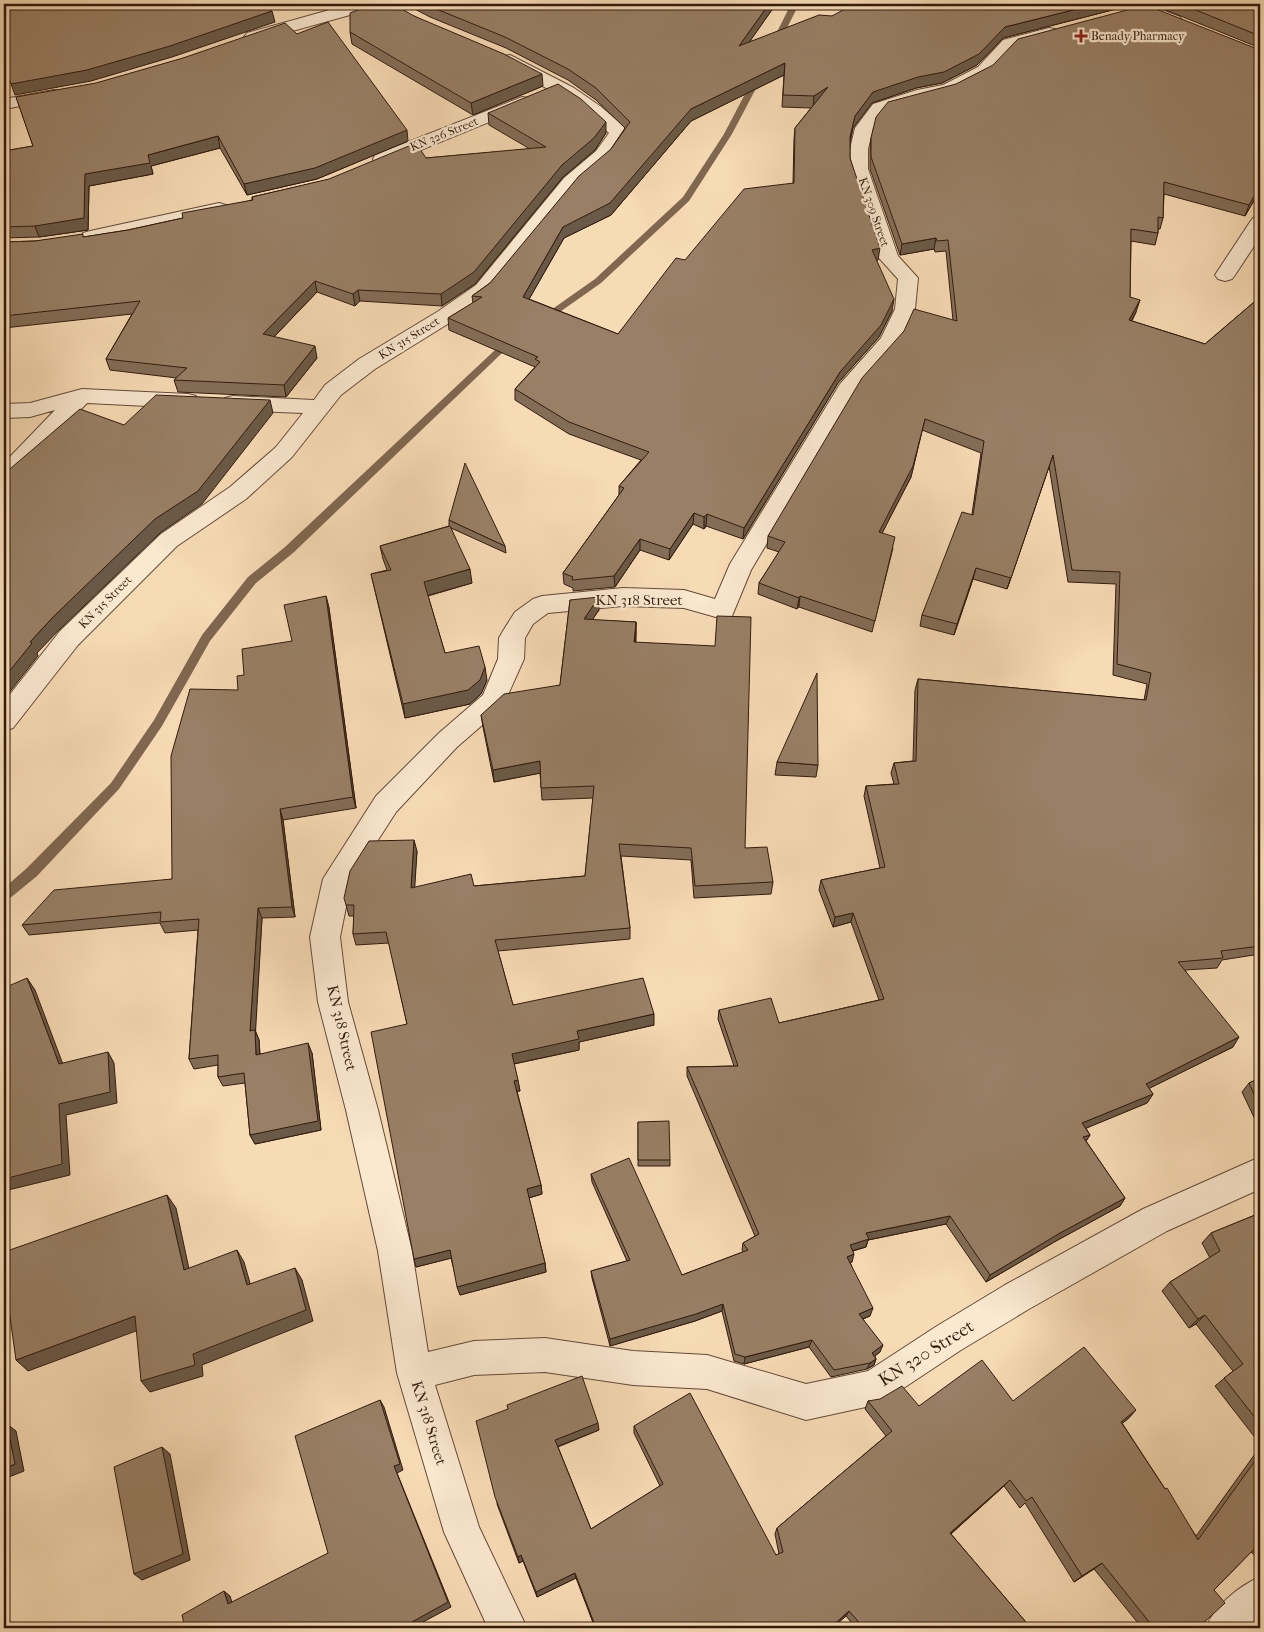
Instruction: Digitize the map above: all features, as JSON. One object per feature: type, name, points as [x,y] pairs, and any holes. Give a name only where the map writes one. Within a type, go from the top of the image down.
[{"type":"street","points":[[236,43],[273,30],[369,4]]},
{"type":"street","points":[[1135,8],[1189,27]]},
{"type":"street","name":"KN 309 Street","points":[[722,610],[739,570],[783,494],[851,384],[890,341],[905,309],[908,278],[889,258],[859,170],[859,149],[864,128],[879,108],[923,94],[948,90],[984,71],[1009,44],[1069,27]]},
{"type":"street","name":"KN 315 Street","points":[[4,721],[69,638],[169,540],[238,494],[277,458],[333,390],[367,364],[483,289],[571,182],[603,155],[619,132],[602,115],[561,86],[496,53]]},
{"type":"street","name":"KN 326 Street","points":[[368,165],[561,86]]},
{"type":"street","points":[[4,104],[66,93]]},
{"type":"street","points":[[68,241],[106,235],[235,205]]},
{"type":"street","points":[[1226,275],[1260,222]]},
{"type":"street","points":[[4,477],[82,396]]},
{"type":"street","points":[[4,411],[30,410],[82,396],[318,407]]},
{"type":"street","name":"KN 318 Street","points":[[508,1628],[462,1532],[414,1373],[395,1252],[362,1110],[333,1002],[325,937],[337,880],[386,804],[448,740],[493,701],[511,659],[512,638],[524,618],[542,604],[623,597],[684,599],[722,610]]},
{"type":"street","name":"KN 320 Street","points":[[414,1373],[474,1358],[545,1355],[633,1368],[707,1372],[806,1402],[875,1387],[948,1338],[1017,1297],[1155,1220],[1231,1187],[1260,1172]]},
{"type":"street","points":[[1225,1628],[1260,1596]]},
{"type":"building","points":[[14,4],[265,4],[272,11],[170,46],[87,70],[11,84],[4,64],[4,6]]},
{"type":"building","points":[[373,4],[393,4],[414,16],[504,54],[542,74],[471,103],[350,32],[350,13]]},
{"type":"building","points":[[424,4],[769,4],[739,46],[819,15],[832,16],[854,4],[1097,4],[1005,27],[979,54],[944,72],[918,77],[873,92],[855,116],[850,137],[850,158],[880,248],[872,250],[894,299],[881,325],[840,372],[744,528],[707,514],[704,517],[694,513],[670,549],[640,539],[614,576],[572,580],[573,577],[563,573],[624,488],[619,486],[649,452],[569,422],[515,389],[540,362],[535,359],[538,357],[448,318],[482,297],[472,296],[490,283],[579,176],[611,149],[630,122],[596,88],[568,69],[505,37]],"holes":[[[785,63],[783,95],[814,96],[828,87],[795,128],[794,183],[744,189],[685,260],[676,258],[618,334],[523,297],[563,227],[610,203],[691,109]]]},
{"type":"building","points":[[1181,4],[1260,4],[1260,36]]},
{"type":"building","points":[[1146,5],[1260,50],[1260,186],[1249,205],[1164,182],[1163,218],[1158,217],[1158,233],[1131,229],[1130,297],[1140,300],[1129,320],[1205,344],[1260,297],[1260,946],[1221,951],[1223,958],[1178,962],[1239,1037],[1146,1084],[1153,1094],[1082,1123],[1090,1135],[1083,1137],[1125,1198],[1060,1233],[990,1275],[950,1216],[866,1233],[869,1239],[850,1245],[854,1254],[847,1257],[873,1308],[859,1314],[883,1345],[872,1353],[876,1359],[870,1363],[834,1370],[812,1340],[745,1357],[735,1354],[723,1304],[696,1314],[610,1339],[591,1271],[630,1260],[591,1174],[629,1158],[682,1275],[748,1250],[743,1243],[759,1234],[687,1067],[738,1066],[719,1010],[771,998],[779,1023],[884,999],[853,913],[835,917],[821,880],[885,867],[866,786],[899,784],[894,763],[916,761],[918,679],[1146,700],[1151,673],[1117,664],[1120,572],[1072,570],[1053,455],[1011,578],[976,568],[957,624],[922,615],[962,512],[973,515],[984,441],[925,419],[913,466],[879,532],[895,537],[875,621],[800,596],[799,598],[759,583],[785,542],[768,536],[862,378],[904,331],[914,309],[957,321],[948,240],[937,241],[936,238],[902,244],[871,157],[871,138],[876,117],[888,102],[956,84],[993,65],[1018,39]]},
{"type":"building","points":[[328,22],[407,130],[315,168],[244,184],[218,136],[148,155],[150,163],[85,174],[84,218],[35,226],[4,227],[4,151],[33,146],[16,97],[96,83],[183,58],[285,23],[297,34]]},
{"type":"building","points":[[558,84],[581,99],[606,122],[594,138],[562,165],[474,272],[441,294],[358,290],[353,294],[315,281],[263,334],[315,346],[284,385],[174,380],[187,368],[106,359],[140,301],[4,316],[4,242],[35,241],[83,234],[83,237],[128,230],[183,218],[182,213],[253,200],[252,197],[329,179],[416,143],[426,158],[546,147],[488,113]]},
{"type":"building","points":[[156,395],[270,400],[198,491],[155,519],[53,617],[30,642],[32,643],[4,678],[4,474],[80,409],[124,425]]},
{"type":"building","points":[[465,463],[505,546],[449,520]]},
{"type":"building","points":[[450,526],[470,569],[424,582],[445,653],[479,646],[485,667],[480,680],[468,690],[403,704],[371,574],[391,570],[380,546]]},
{"type":"building","points":[[326,596],[353,797],[280,809],[292,907],[258,908],[250,1031],[255,1030],[256,1055],[308,1043],[318,1121],[250,1135],[244,1073],[218,1077],[218,1055],[189,1059],[199,919],[160,922],[161,912],[22,925],[54,890],[172,879],[171,756],[190,689],[238,690],[237,676],[244,675],[242,649],[292,641],[284,605]]},
{"type":"building","points":[[599,597],[584,619],[636,622],[634,642],[715,646],[717,616],[751,617],[745,848],[767,847],[773,882],[695,886],[691,848],[619,844],[630,928],[495,940],[513,1005],[643,978],[654,1014],[577,1031],[579,1039],[512,1054],[518,1080],[514,1081],[541,1185],[527,1189],[545,1263],[457,1287],[450,1250],[414,1259],[371,1032],[407,1024],[386,932],[353,934],[354,905],[346,905],[344,898],[350,871],[369,841],[414,840],[411,888],[471,874],[474,886],[585,876],[594,786],[541,788],[540,761],[493,770],[481,715],[504,694],[560,685],[570,600]]},
{"type":"building","points":[[817,673],[818,765],[777,762]]},
{"type":"building","points":[[27,978],[59,1064],[108,1052],[110,1092],[59,1104],[62,1164],[4,1179],[4,988]]},
{"type":"building","points":[[1260,1078],[1260,1107],[1249,1083]]},
{"type":"building","points":[[669,1121],[670,1160],[638,1160],[638,1122]]},
{"type":"building","points":[[167,1195],[184,1270],[237,1250],[247,1285],[295,1268],[306,1310],[193,1354],[195,1365],[141,1381],[135,1316],[16,1360],[4,1274],[4,1252]]},
{"type":"building","points":[[1260,1213],[1260,1424],[1224,1378],[1243,1364],[1205,1315],[1198,1319],[1170,1282],[1220,1251],[1211,1233]]},
{"type":"building","points":[[1084,1347],[1136,1410],[1121,1422],[1165,1489],[1167,1488],[1198,1540],[1260,1454],[1260,1545],[1214,1590],[1225,1603],[1198,1628],[1154,1628],[1102,1563],[1082,1576],[1032,1497],[1026,1501],[1010,1480],[950,1533],[1031,1628],[864,1628],[849,1611],[830,1628],[596,1628],[575,1573],[536,1592],[521,1555],[518,1557],[495,1497],[476,1421],[508,1409],[507,1405],[582,1376],[598,1423],[555,1440],[591,1529],[663,1484],[634,1426],[690,1393],[776,1555],[783,1552],[777,1528],[892,1431],[868,1401],[880,1399],[902,1386],[919,1406],[982,1360],[1013,1401]]},
{"type":"building","points":[[380,1400],[400,1464],[394,1466],[448,1602],[401,1628],[185,1628],[182,1615],[224,1591],[228,1604],[328,1553],[295,1436]]},
{"type":"building","points":[[7,1424],[15,1464],[4,1469],[4,1425]]},
{"type":"building","points":[[162,1447],[183,1554],[134,1574],[114,1467]]},
{"type":"waterway","points":[[775,44],[795,4]]},
{"type":"waterway","points":[[544,319],[598,281],[686,199],[728,134],[758,77]]},
{"type":"waterway","points":[[4,895],[32,872],[115,786],[158,723],[206,638],[252,580],[289,550],[498,352],[512,342]]},
{"type":"place","name":"Benady Pharmacy","points":[[1081,36]]}]
